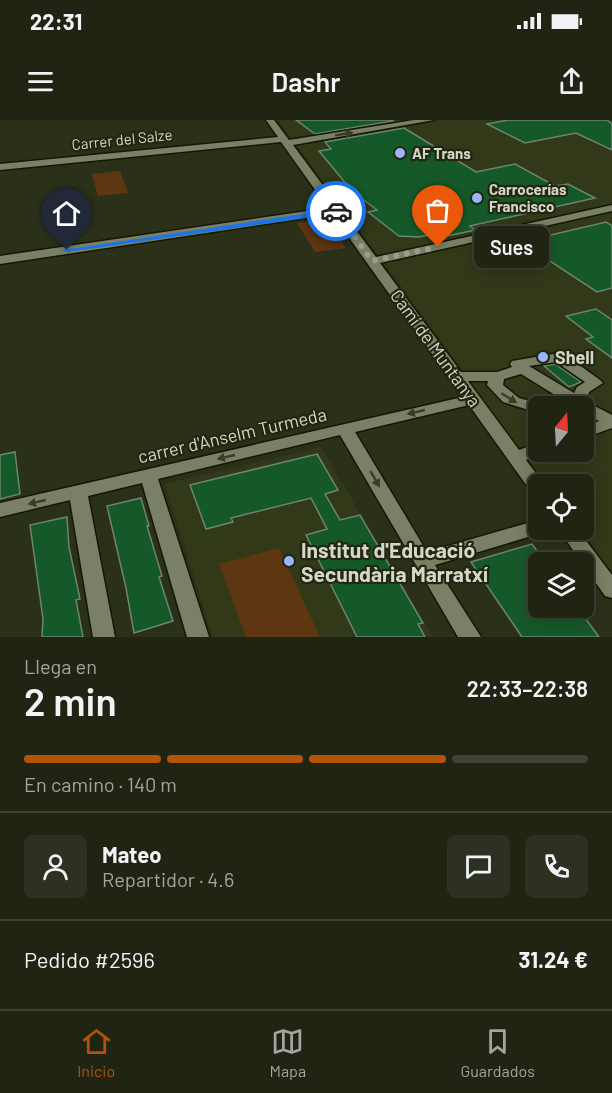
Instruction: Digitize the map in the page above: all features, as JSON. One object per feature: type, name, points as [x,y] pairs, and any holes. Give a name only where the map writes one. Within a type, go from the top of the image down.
[{"type":"street","name":"Camí de Muntanya","points":[[270,120],[528,474]]},
{"type":"street","name":"Carrer del Salze","points":[[0,167],[285,141],[430,120]]},
{"type":"street","points":[[372,261],[612,208]]},
{"type":"street","points":[[0,260],[335,210]]},
{"type":"street","points":[[562,396],[518,364],[559,357],[596,383],[582,390],[580,396]]},
{"type":"street","points":[[457,377],[497,376],[523,369]]},
{"type":"street","points":[[497,376],[495,385],[501,396],[517,404],[528,406]]},
{"type":"street","name":"carrer d'Anselm Turmeda","points":[[0,510],[473,399]]},
{"type":"street","points":[[594,414],[612,422]]},
{"type":"street","points":[[594,429],[612,422]]},
{"type":"street","points":[[345,429],[422,561],[470,637]]},
{"type":"street","points":[[516,457],[528,453]]},
{"type":"street","points":[[148,475],[198,637]]},
{"type":"street","points":[[78,492],[104,637]]},
{"type":"street","points":[[422,561],[528,530]]},
{"type":"street","points":[[575,540],[612,590]]},
{"type":"shaded area","points":[[278,120],[612,120],[612,581],[594,557],[594,552],[590,552],[581,540],[594,540],[594,474],[535,474],[423,316]]},
{"type":"shaded area","points":[[120,171],[128,193],[98,196],[92,174]]},
{"type":"shaded area","points":[[326,220],[346,248],[315,252],[297,223]]},
{"type":"shaded area","name":"Institut d'Educació Secundària Marratxí","points":[[321,447],[433,637],[213,637],[165,484]]},
{"type":"shaded area","points":[[279,548],[320,637],[246,637],[219,564]]},
{"type":"building","points":[[296,120],[391,120],[393,121],[315,134]]},
{"type":"building","points":[[508,120],[607,120],[612,124],[612,150],[576,133],[525,143],[487,124]]},
{"type":"building","points":[[404,128],[476,172],[515,164],[555,186],[568,184],[595,198],[470,226],[475,230],[443,237],[437,233],[419,237],[399,236],[368,212],[377,210],[352,191],[319,151],[331,149],[325,142]]},
{"type":"building","points":[[606,222],[612,226],[612,288],[597,292],[550,261],[533,265],[504,246]]},
{"type":"building","points":[[596,309],[612,320],[612,358],[586,339],[593,337],[566,316]]},
{"type":"building","points":[[555,364],[581,382],[569,387],[544,366]]},
{"type":"building","points":[[15,452],[20,494],[0,499],[0,455]]},
{"type":"building","points":[[317,454],[338,490],[325,494],[340,520],[360,515],[423,623],[418,624],[425,637],[357,637],[306,535],[327,529],[311,498],[231,518],[233,522],[206,529],[190,485]]},
{"type":"building","points":[[141,498],[162,576],[159,577],[173,621],[134,633],[107,506]]},
{"type":"building","points":[[67,517],[69,547],[80,599],[76,600],[83,637],[42,637],[43,619],[30,525]]},
{"type":"building","points":[[532,544],[538,552],[528,552],[528,618],[585,618],[599,637],[522,637],[471,562]]},
{"type":"way so far","points":[[336,211],[372,261],[438,247]]},
{"type":"place","name":"AF Trans","points":[[400,153]]},
{"type":"place","name":"Carrocerías Francisco","points":[[477,198]]},
{"type":"place","name":"Sues","points":[[438,247]]},
{"type":"place","name":"Shell","points":[[543,357]]},
{"type":"place","name":"Institut d'Educació Secundària Marratxí","points":[[289,561]]},
{"type":"route","points":[[67,250],[336,211]]}]
